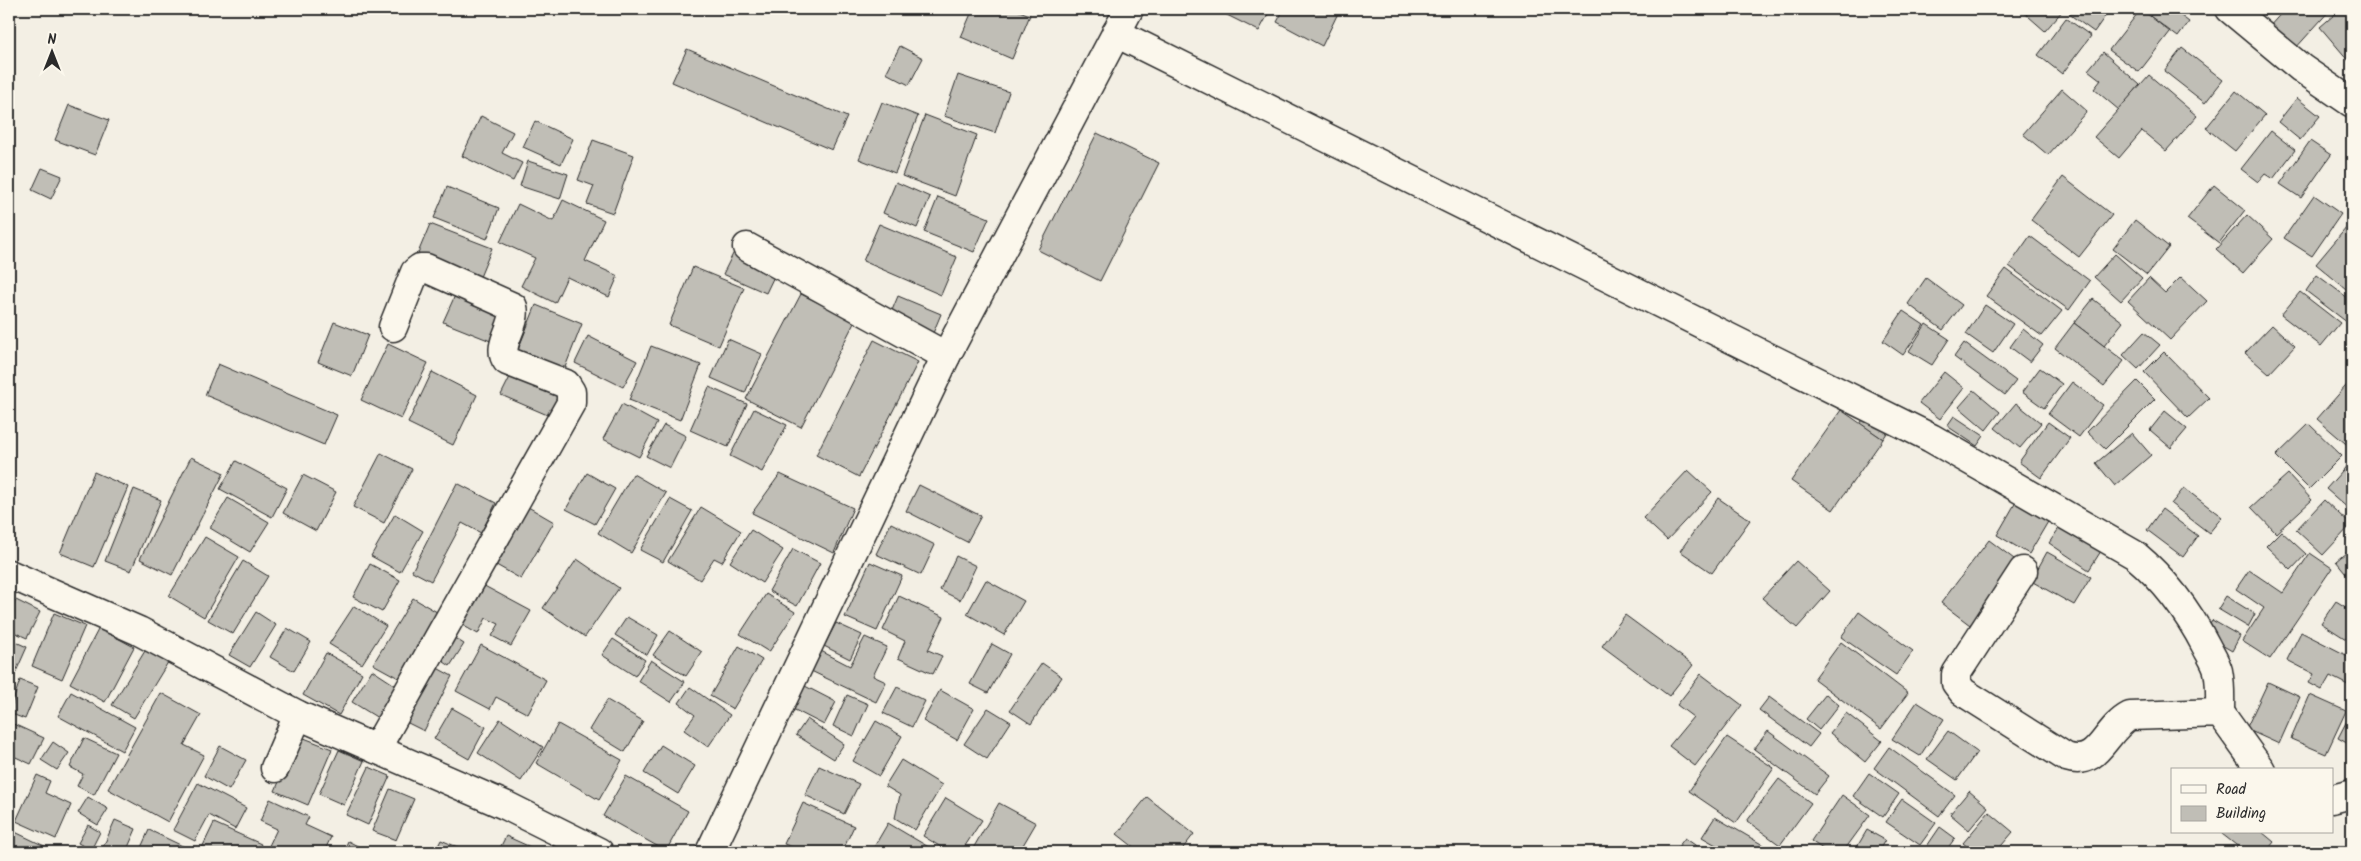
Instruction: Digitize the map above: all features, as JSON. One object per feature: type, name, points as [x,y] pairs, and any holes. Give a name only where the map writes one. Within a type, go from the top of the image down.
[{"type":"street","points":[[710,852],[946,356],[1129,9]]},
{"type":"street","points":[[2230,9],[2301,68],[2351,100]]},
{"type":"street","points":[[1116,33],[1931,438],[2135,555],[2157,575],[2192,619],[2218,669],[2221,694],[2220,714],[2260,768]]},
{"type":"street","points":[[747,247],[946,356]]},
{"type":"street","points":[[376,750],[571,403],[571,392],[566,384],[507,361],[502,350],[515,318],[513,307],[426,268],[420,268],[415,272],[393,327]]},
{"type":"street","points":[[2023,572],[1956,674],[1956,683],[1963,692],[2066,757],[2078,761],[2091,757],[2120,722],[2130,716],[2220,714]]},
{"type":"street","points":[[9,574],[139,631],[298,714],[376,750],[507,806],[599,852]]},
{"type":"street","points":[[275,768],[298,714]]},
{"type":"street","points":[[2334,798],[2352,794]]},
{"type":"building","points":[[973,9],[1014,9],[1030,15],[1012,59],[961,37]]},
{"type":"building","points":[[1215,9],[1271,9],[1259,31]]},
{"type":"building","points":[[1284,9],[1340,9],[1322,46],[1277,22]]},
{"type":"building","points":[[2020,9],[2064,9],[2045,31]]},
{"type":"building","points":[[2073,9],[2098,9],[2106,15],[2094,32],[2069,14]]},
{"type":"building","points":[[2141,9],[2170,32],[2139,72],[2109,50]]},
{"type":"building","points":[[2156,9],[2172,9],[2189,22],[2178,37],[2150,16]]},
{"type":"building","points":[[2285,9],[2331,9],[2294,50],[2268,28]]},
{"type":"building","points":[[2341,9],[2352,9],[2352,58],[2349,61],[2320,27]]},
{"type":"building","points":[[2066,18],[2091,36],[2062,74],[2038,55]]},
{"type":"building","points":[[900,46],[923,58],[909,85],[886,73]]},
{"type":"building","points":[[2182,48],[2223,80],[2205,103],[2164,71]]},
{"type":"building","points":[[687,49],[847,117],[832,150],[672,82]]},
{"type":"building","points":[[2103,52],[2140,85],[2119,110],[2094,89],[2101,80],[2088,70]]},
{"type":"building","points":[[958,75],[1009,92],[995,133],[944,116]]},
{"type":"building","points":[[2149,75],[2197,116],[2166,151],[2142,131],[2119,158],[2094,137]]},
{"type":"building","points":[[2062,89],[2087,111],[2048,155],[2023,134]]},
{"type":"building","points":[[2236,91],[2265,115],[2235,151],[2206,128]]},
{"type":"building","points":[[2297,98],[2320,116],[2300,140],[2278,122]]},
{"type":"building","points":[[882,102],[918,116],[895,173],[859,159]]},
{"type":"building","points":[[69,105],[109,120],[95,155],[55,140]]},
{"type":"building","points":[[925,115],[977,135],[955,196],[902,176]]},
{"type":"building","points":[[481,116],[513,132],[502,153],[522,163],[513,181],[462,156]]},
{"type":"building","points":[[535,121],[573,139],[561,164],[523,147]]},
{"type":"building","points":[[2271,131],[2295,150],[2273,179],[2265,174],[2258,182],[2241,169]]},
{"type":"building","points":[[1097,133],[1159,163],[1100,281],[1038,250]]},
{"type":"building","points":[[593,140],[634,155],[613,213],[587,204],[594,186],[578,180]]},
{"type":"building","points":[[2310,141],[2331,155],[2301,198],[2280,184]]},
{"type":"building","points":[[528,161],[568,174],[560,199],[520,186]]},
{"type":"building","points":[[42,168],[62,176],[51,199],[32,190]]},
{"type":"building","points":[[2063,177],[2112,215],[2079,257],[2031,220]]},
{"type":"building","points":[[896,182],[930,197],[917,228],[883,213]]},
{"type":"building","points":[[2214,185],[2245,210],[2219,243],[2187,219]]},
{"type":"building","points":[[447,187],[499,208],[487,239],[434,218]]},
{"type":"building","points":[[2314,195],[2341,214],[2312,256],[2284,238]]},
{"type":"building","points":[[938,197],[989,218],[974,252],[924,232]]},
{"type":"building","points":[[563,200],[604,220],[585,261],[618,276],[609,297],[567,277],[555,303],[521,286],[535,258],[500,242],[518,204],[553,221]]},
{"type":"building","points":[[2247,215],[2273,239],[2243,273],[2216,249]]},
{"type":"building","points":[[2135,220],[2169,247],[2147,275],[2113,249]]},
{"type":"building","points":[[2352,221],[2352,294],[2316,264]]},
{"type":"building","points":[[430,224],[492,248],[480,277],[418,253]]},
{"type":"building","points":[[879,224],[957,257],[941,295],[863,261]]},
{"type":"building","points":[[2030,236],[2090,281],[2069,310],[2009,266]]},
{"type":"building","points":[[736,248],[778,268],[766,293],[723,274]]},
{"type":"building","points":[[2115,254],[2142,278],[2121,301],[2094,277]]},
{"type":"building","points":[[693,267],[744,288],[719,346],[669,325]]},
{"type":"building","points":[[2006,269],[2062,311],[2042,336],[1986,296]]},
{"type":"building","points":[[2317,275],[2352,301],[2352,326],[2306,291]]},
{"type":"building","points":[[2181,277],[2207,301],[2170,340],[2128,301],[2149,278],[2165,293]]},
{"type":"building","points":[[1926,278],[1962,305],[1943,330],[1908,304]]},
{"type":"building","points":[[457,291],[506,311],[493,342],[443,322]]},
{"type":"building","points":[[2300,292],[2340,323],[2321,346],[2281,315]]},
{"type":"building","points":[[801,294],[855,321],[801,427],[746,399]]},
{"type":"building","points":[[898,296],[941,314],[931,338],[888,320]]},
{"type":"building","points":[[2093,299],[2123,322],[2104,346],[2074,323]]},
{"type":"building","points":[[536,305],[582,324],[564,370],[517,352]]},
{"type":"building","points":[[1985,305],[2013,324],[1993,353],[1966,334]]},
{"type":"building","points":[[1903,311],[1924,325],[1903,355],[1883,341]]},
{"type":"building","points":[[334,322],[368,335],[352,376],[318,362]]},
{"type":"building","points":[[2074,323],[2124,361],[2104,386],[2055,348]]},
{"type":"building","points":[[1926,324],[1949,339],[1932,365],[1909,351]]},
{"type":"building","points":[[2272,325],[2295,346],[2269,374],[2245,353]]},
{"type":"building","points":[[2023,329],[2043,345],[2030,362],[2010,347]]},
{"type":"building","points":[[2144,332],[2160,345],[2138,369],[2123,355]]},
{"type":"building","points":[[588,336],[637,361],[623,387],[575,363]]},
{"type":"building","points":[[728,339],[762,354],[745,393],[711,378]]},
{"type":"building","points":[[874,340],[918,362],[859,477],[816,455]]},
{"type":"building","points":[[1964,343],[2016,381],[2005,395],[1954,357]]},
{"type":"building","points":[[388,344],[428,363],[401,419],[361,400]]},
{"type":"building","points":[[651,346],[701,365],[680,420],[629,400]]},
{"type":"building","points":[[2164,352],[2209,398],[2188,418],[2144,372]]},
{"type":"building","points":[[218,364],[337,415],[324,445],[205,395]]},
{"type":"building","points":[[2040,368],[2062,384],[2044,408],[2022,392]]},
{"type":"building","points":[[513,371],[563,393],[552,417],[501,395]]},
{"type":"building","points":[[432,372],[477,395],[453,445],[408,423]]},
{"type":"building","points":[[1944,372],[1964,388],[1940,419],[1919,403]]},
{"type":"building","points":[[2352,379],[2352,449],[2317,419]]},
{"type":"building","points":[[2137,381],[2155,399],[2105,449],[2087,432]]},
{"type":"building","points":[[2072,382],[2103,405],[2079,437],[2048,414]]},
{"type":"building","points":[[709,387],[747,404],[728,447],[690,430]]},
{"type":"building","points":[[1974,390],[2000,412],[1986,430],[1959,407]]},
{"type":"building","points":[[2016,403],[2041,423],[2020,448],[1995,428]]},
{"type":"building","points":[[622,404],[657,423],[639,457],[603,439]]},
{"type":"building","points":[[754,409],[787,425],[762,472],[730,456]]},
{"type":"building","points":[[1870,409],[1893,424],[1883,439],[1860,424]]},
{"type":"building","points":[[1841,410],[1883,439],[1833,510],[1791,481]]},
{"type":"building","points":[[2165,411],[2187,429],[2171,448],[2150,430]]},
{"type":"building","points":[[1954,416],[1984,436],[1977,446],[1947,426]]},
{"type":"building","points":[[2048,422],[2070,438],[2041,478],[2019,462]]},
{"type":"building","points":[[2309,424],[2342,456],[2309,489],[2276,456]]},
{"type":"building","points":[[664,425],[686,436],[670,468],[646,456]]},
{"type":"building","points":[[2132,433],[2151,455],[2115,486],[2096,463]]},
{"type":"building","points":[[381,453],[412,469],[384,523],[353,507]]},
{"type":"building","points":[[191,457],[224,473],[172,575],[140,559]]},
{"type":"building","points":[[236,461],[287,488],[272,517],[220,489]]},
{"type":"building","points":[[2351,461],[2352,507],[2350,510],[2326,489]]},
{"type":"building","points":[[1688,470],[1712,492],[1667,540],[1643,518]]},
{"type":"building","points":[[94,472],[128,487],[94,567],[60,553]]},
{"type":"building","points":[[587,473],[615,489],[595,524],[566,509]]},
{"type":"building","points":[[633,474],[666,493],[631,553],[598,533]]},
{"type":"building","points":[[780,474],[853,508],[834,553],[752,513]]},
{"type":"building","points":[[2288,474],[2312,500],[2276,533],[2251,507]]},
{"type":"building","points":[[303,475],[336,492],[316,531],[283,513]]},
{"type":"building","points":[[457,483],[496,503],[481,533],[462,523],[431,581],[412,571]]},
{"type":"building","points":[[919,485],[981,516],[967,542],[906,511]]},
{"type":"building","points":[[2184,488],[2222,517],[2209,533],[2171,504]]},
{"type":"building","points":[[134,489],[161,500],[131,571],[105,561]]},
{"type":"building","points":[[228,498],[269,522],[250,552],[210,528]]},
{"type":"building","points":[[1718,498],[1750,520],[1712,573],[1680,551]]},
{"type":"building","points":[[670,499],[692,511],[663,562],[640,550]]},
{"type":"building","points":[[2324,500],[2351,525],[2323,555],[2296,530]]},
{"type":"building","points":[[2016,502],[2049,520],[2029,554],[1997,535]]},
{"type":"building","points":[[523,504],[554,522],[521,579],[491,562]]},
{"type":"building","points":[[701,507],[741,531],[722,562],[714,558],[700,580],[668,561]]},
{"type":"building","points":[[2162,509],[2198,536],[2183,557],[2147,530]]},
{"type":"building","points":[[395,514],[423,531],[400,572],[371,556]]},
{"type":"building","points":[[891,523],[935,545],[921,575],[876,554]]},
{"type":"building","points":[[2062,524],[2101,551],[2089,570],[2049,543]]},
{"type":"building","points":[[751,530],[783,550],[762,583],[730,562]]},
{"type":"building","points":[[2281,531],[2306,554],[2291,570],[2266,546]]},
{"type":"building","points":[[205,537],[239,557],[204,617],[169,596]]},
{"type":"building","points":[[1989,540],[2018,562],[1970,625],[1941,603]]},
{"type":"building","points":[[2352,548],[2352,576],[2350,578],[2336,561]]},
{"type":"building","points":[[793,549],[820,563],[797,606],[769,591]]},
{"type":"building","points":[[2047,552],[2091,577],[2074,605],[2031,581]]},
{"type":"building","points":[[2310,553],[2332,568],[2270,659],[2242,641],[2264,608],[2236,589],[2249,570],[2283,593]]},
{"type":"building","points":[[956,556],[976,566],[960,600],[940,590]]},
{"type":"building","points":[[577,559],[619,588],[585,637],[543,608]]},
{"type":"building","points":[[243,561],[268,576],[233,634],[208,620]]},
{"type":"building","points":[[1796,561],[1830,591],[1797,628],[1762,598]]},
{"type":"building","points":[[870,562],[902,576],[877,631],[845,617]]},
{"type":"building","points":[[370,564],[400,580],[382,612],[353,597]]},
{"type":"building","points":[[986,580],[1024,601],[1004,635],[967,614]]},
{"type":"building","points":[[477,582],[531,611],[511,646],[492,636],[499,624],[486,618],[478,634],[455,621]]},
{"type":"building","points":[[766,594],[795,612],[769,652],[740,634]]},
{"type":"building","points":[[899,596],[944,617],[928,650],[942,656],[933,674],[898,658],[905,641],[883,630]]},
{"type":"building","points":[[2226,596],[2255,614],[2248,627],[2218,609]]},
{"type":"building","points":[[413,598],[442,615],[404,681],[373,664]]},
{"type":"building","points":[[16,600],[40,612],[27,638],[9,630],[9,614]]},
{"type":"building","points":[[2336,601],[2352,611],[2352,630],[2346,639],[2321,623]]},
{"type":"building","points":[[354,606],[386,626],[362,664],[329,644]]},
{"type":"building","points":[[256,612],[276,625],[250,667],[229,655]]},
{"type":"building","points":[[1859,612],[1913,651],[1896,675],[1841,637]]},
{"type":"building","points":[[54,613],[85,626],[62,679],[32,666]]},
{"type":"building","points":[[1625,615],[1693,665],[1669,696],[1602,646]]},
{"type":"building","points":[[627,617],[658,635],[647,655],[615,635]]},
{"type":"building","points":[[2212,620],[2240,636],[2232,651],[2203,634]]},
{"type":"building","points":[[836,623],[862,635],[850,659],[824,646]]},
{"type":"building","points":[[99,628],[134,647],[105,702],[70,683]]},
{"type":"building","points":[[287,628],[311,642],[294,671],[270,657]]},
{"type":"building","points":[[670,631],[702,652],[686,676],[653,655]]},
{"type":"building","points":[[2301,632],[2352,658],[2352,687],[2330,676],[2322,690],[2309,683],[2314,674],[2287,660]]},
{"type":"building","points":[[448,634],[464,644],[450,666],[435,656]]},
{"type":"building","points":[[865,637],[887,647],[873,676],[886,682],[876,702],[809,670],[819,650],[850,666]]},
{"type":"building","points":[[9,639],[27,647],[11,683],[9,682]]},
{"type":"building","points":[[613,639],[645,660],[635,676],[602,655]]},
{"type":"building","points":[[1841,642],[1908,693],[1881,729],[1814,679]]},
{"type":"building","points":[[992,644],[1010,654],[988,693],[970,684]]},
{"type":"building","points":[[481,645],[546,680],[528,714],[496,697],[490,709],[456,691]]},
{"type":"building","points":[[148,646],[170,659],[134,718],[112,705]]},
{"type":"building","points":[[739,646],[762,660],[733,709],[710,696]]},
{"type":"building","points":[[326,653],[362,673],[339,715],[303,695]]},
{"type":"building","points":[[651,660],[685,682],[671,702],[638,681]]},
{"type":"building","points":[[428,663],[452,676],[424,731],[400,719]]},
{"type":"building","points":[[1042,663],[1062,677],[1031,724],[1010,710]]},
{"type":"building","points":[[372,670],[398,687],[378,718],[352,702]]},
{"type":"building","points":[[1701,674],[1742,705],[1695,766],[1669,746],[1693,717],[1677,705]]},
{"type":"building","points":[[20,680],[38,687],[25,719],[9,713]]},
{"type":"building","points":[[2268,682],[2300,697],[2279,744],[2246,729]]},
{"type":"building","points":[[803,685],[836,702],[824,725],[791,708]]},
{"type":"building","points":[[690,687],[730,715],[708,747],[684,730],[695,715],[679,703]]},
{"type":"building","points":[[897,687],[925,701],[912,727],[883,713]]},
{"type":"building","points":[[940,690],[974,709],[957,740],[923,721]]},
{"type":"building","points":[[71,692],[135,727],[122,751],[58,716]]},
{"type":"building","points":[[161,693],[201,715],[184,745],[204,755],[168,822],[108,789]]},
{"type":"building","points":[[1826,694],[1839,705],[1819,730],[1806,719]]},
{"type":"building","points":[[847,695],[868,704],[854,736],[833,726]]},
{"type":"building","points":[[2310,695],[2346,711],[2326,754],[2291,739]]},
{"type":"building","points":[[1769,697],[1819,734],[1809,747],[1759,710]]},
{"type":"building","points":[[607,700],[643,721],[625,752],[589,730]]},
{"type":"building","points":[[1917,702],[1944,719],[1920,756],[1892,739]]},
{"type":"building","points":[[452,708],[486,727],[469,759],[434,739]]},
{"type":"building","points":[[988,708],[1011,722],[987,759],[964,744]]},
{"type":"building","points":[[2352,711],[2352,746],[2338,738]]},
{"type":"building","points":[[1846,713],[1882,741],[1865,762],[1830,733]]},
{"type":"building","points":[[500,719],[543,747],[521,781],[478,753]]},
{"type":"building","points":[[807,719],[844,744],[834,759],[796,735]]},
{"type":"building","points":[[876,721],[902,736],[879,776],[853,761]]},
{"type":"building","points":[[9,722],[44,738],[31,764],[9,754]]},
{"type":"building","points":[[558,724],[622,760],[599,800],[536,763]]},
{"type":"building","points":[[1768,731],[1829,776],[1815,794],[1754,749]]},
{"type":"building","points":[[1948,731],[1977,752],[1957,780],[1927,759]]},
{"type":"building","points":[[299,736],[332,749],[308,805],[275,791]]},
{"type":"building","points":[[1727,737],[1774,768],[1736,823],[1689,791]]},
{"type":"building","points":[[84,738],[116,753],[94,795],[77,786],[83,774],[70,767]]},
{"type":"building","points":[[53,742],[69,753],[57,770],[41,760]]},
{"type":"building","points":[[661,745],[695,766],[678,794],[644,773]]},
{"type":"building","points":[[220,746],[246,760],[229,790],[204,776]]},
{"type":"building","points":[[1889,747],[1955,795],[1939,816],[1874,768]]},
{"type":"building","points":[[339,750],[364,761],[344,805],[319,794]]},
{"type":"building","points":[[901,760],[942,785],[915,830],[895,818],[900,795],[885,786]]},
{"type":"building","points":[[819,766],[859,784],[844,814],[805,795]]},
{"type":"building","points":[[369,767],[390,776],[368,825],[346,815]]},
{"type":"building","points":[[1869,773],[1899,794],[1883,817],[1853,796]]},
{"type":"building","points":[[37,775],[50,781],[45,793],[71,805],[56,839],[16,821]]},
{"type":"building","points":[[626,776],[688,811],[666,851],[603,816]]},
{"type":"building","points":[[1779,779],[1811,803],[1780,845],[1747,821]]},
{"type":"building","points":[[198,783],[246,808],[235,829],[209,815],[195,841],[173,830]]},
{"type":"building","points":[[390,789],[414,799],[396,840],[372,831]]},
{"type":"building","points":[[1969,791],[1988,807],[1969,830],[1950,814]]},
{"type":"building","points":[[1842,795],[1870,815],[1843,852],[1827,852],[1811,841]]},
{"type":"building","points":[[88,797],[108,809],[98,825],[78,813]]},
{"type":"building","points":[[1147,797],[1194,834],[1180,852],[1140,852],[1117,834]]},
{"type":"building","points":[[946,798],[982,820],[961,852],[949,852],[923,836]]},
{"type":"building","points":[[270,799],[309,817],[305,825],[331,837],[324,852],[266,852],[277,829],[260,821]]},
{"type":"building","points":[[1902,799],[1936,823],[1920,845],[1886,822]]},
{"type":"building","points":[[803,803],[854,826],[842,852],[793,852],[795,848],[784,844]]},
{"type":"building","points":[[999,803],[1036,823],[1019,852],[971,852]]},
{"type":"building","points":[[1989,812],[2013,832],[1996,852],[1974,852],[1963,843]]},
{"type":"building","points":[[1715,817],[1775,852],[1728,852],[1702,837]]},
{"type":"building","points":[[115,820],[136,829],[126,852],[101,852]]},
{"type":"building","points":[[214,823],[261,844],[257,852],[200,852]]},
{"type":"building","points":[[888,823],[937,852],[898,852],[891,848],[889,852],[882,852],[874,847]]},
{"type":"building","points":[[88,825],[100,832],[91,850],[78,843]]},
{"type":"building","points":[[1940,827],[1955,838],[1945,852],[1923,852]]},
{"type":"building","points":[[149,830],[193,851],[139,852]]},
{"type":"building","points":[[1867,830],[1885,840],[1878,852],[1854,852]]},
{"type":"building","points":[[15,832],[57,852],[9,852],[9,846]]},
{"type":"building","points":[[2222,834],[2264,834],[2274,842],[2266,852],[2245,852]]},
{"type":"building","points":[[506,836],[539,851],[498,852]]},
{"type":"building","points":[[1685,838],[1705,852],[1674,852]]},
{"type":"building","points":[[441,840],[469,852],[435,852]]},
{"type":"building","points":[[348,841],[369,852],[343,852]]}]
